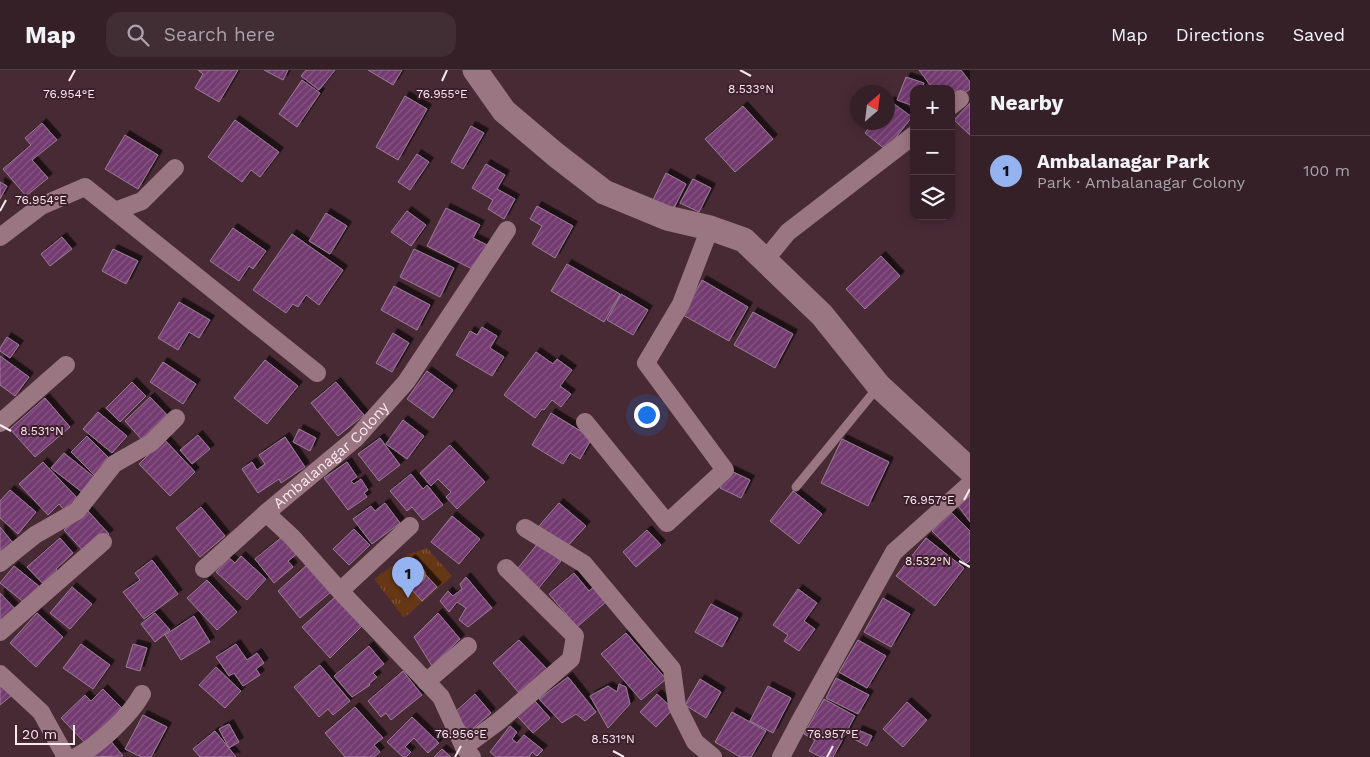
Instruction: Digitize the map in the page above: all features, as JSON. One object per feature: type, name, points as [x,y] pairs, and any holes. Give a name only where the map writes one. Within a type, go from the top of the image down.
[{"type":"main road","points":[[475,70],[504,111],[604,192],[667,218],[710,228],[744,240],[822,316],[879,386],[970,470]]},
{"type":"street","points":[[765,260],[788,232],[910,138]]},
{"type":"street","points":[[115,211],[142,202],[175,168]]},
{"type":"street","points":[[0,237],[41,206],[85,186],[317,373]]},
{"type":"street","points":[[585,422],[667,523],[725,470],[646,363],[682,304],[710,228]]},
{"type":"street","name":"Ambalanagar Colony","points":[[468,752],[441,697],[340,591],[292,537],[266,513],[356,438],[406,382],[506,230]]},
{"type":"street","points":[[0,423],[66,365]]},
{"type":"street","points":[[0,563],[35,535],[77,511],[114,464],[151,443],[176,418]]},
{"type":"street","points":[[781,757],[894,552],[970,484]]},
{"type":"street","points":[[204,569],[266,513]]},
{"type":"street","points":[[340,591],[410,526]]},
{"type":"street","points":[[525,528],[584,564],[672,669],[677,706],[695,742],[713,757]]},
{"type":"street","points":[[0,632],[103,542]]},
{"type":"street","points":[[468,752],[499,721],[571,659],[575,636],[506,568]]},
{"type":"street","points":[[426,682],[468,646]]},
{"type":"street","points":[[0,674],[41,712],[66,757]]},
{"type":"street","points":[[76,757],[89,750],[127,714],[142,694]]},
{"type":"lane","points":[[796,487],[879,386]]},
{"type":"green space","points":[[427,548],[452,576],[404,618],[374,579],[409,554]]},
{"type":"building","points":[[198,70],[238,70],[219,102],[195,88],[203,74]]},
{"type":"building","points":[[264,70],[288,70],[283,80]]},
{"type":"building","points":[[306,70],[335,70],[319,90],[301,76]]},
{"type":"building","points":[[368,70],[402,70],[393,85]]},
{"type":"building","points":[[919,70],[961,70],[970,82],[970,89],[955,101],[955,85],[930,85]]},
{"type":"building","points":[[906,77],[924,83],[923,85],[910,85],[910,105],[897,100]]},
{"type":"building","points":[[302,80],[320,93],[297,127],[279,114]]},
{"type":"building","points":[[405,96],[427,109],[398,160],[376,147]]},
{"type":"building","points":[[970,103],[970,135],[955,121]]},
{"type":"building","points":[[895,105],[910,116],[910,120],[886,150],[865,133],[867,130],[895,130]]},
{"type":"building","points":[[743,106],[773,139],[735,172],[705,139]]},
{"type":"building","points":[[235,120],[279,152],[260,177],[251,170],[242,182],[208,157]]},
{"type":"building","points":[[42,123],[57,140],[32,160],[48,178],[26,196],[3,169],[31,145],[25,138]]},
{"type":"building","points":[[471,126],[484,133],[463,169],[451,162]]},
{"type":"building","points":[[125,135],[158,155],[138,189],[105,169]]},
{"type":"building","points":[[417,154],[429,162],[410,190],[398,182]]},
{"type":"building","points":[[486,164],[505,175],[497,189],[515,199],[504,219],[488,209],[493,200],[472,188]]},
{"type":"building","points":[[666,173],[686,184],[672,212],[652,202]]},
{"type":"building","points":[[693,179],[711,188],[699,212],[680,203]]},
{"type":"building","points":[[0,182],[7,186],[0,199]]},
{"type":"building","points":[[537,206],[573,226],[555,258],[532,244],[542,226],[530,219]]},
{"type":"building","points":[[446,208],[480,225],[473,238],[487,245],[474,270],[427,246]]},
{"type":"building","points":[[407,211],[426,225],[411,246],[391,232]]},
{"type":"building","points":[[326,213],[347,226],[330,254],[309,241]]},
{"type":"building","points":[[233,228],[266,251],[253,269],[249,266],[239,281],[210,261]]},
{"type":"building","points":[[292,234],[343,270],[319,305],[306,295],[298,307],[293,304],[286,313],[253,290]]},
{"type":"building","points":[[62,237],[72,249],[50,266],[41,254]]},
{"type":"building","points":[[113,249],[138,261],[126,284],[102,271]]},
{"type":"building","points":[[414,249],[454,268],[440,297],[400,277]]},
{"type":"building","points":[[881,256],[900,276],[865,309],[846,289]]},
{"type":"building","points":[[567,264],[620,294],[604,322],[551,291]]},
{"type":"building","points":[[702,280],[748,307],[729,341],[683,315]]},
{"type":"building","points":[[394,286],[430,305],[417,330],[381,310]]},
{"type":"building","points":[[621,294],[648,310],[633,335],[607,320]]},
{"type":"building","points":[[179,302],[210,320],[199,338],[189,332],[178,350],[158,338]]},
{"type":"building","points":[[753,312],[793,334],[775,368],[734,345]]},
{"type":"building","points":[[482,327],[497,336],[490,348],[504,357],[492,376],[456,355],[470,331],[477,335]]},
{"type":"building","points":[[393,333],[409,343],[392,372],[376,363]]},
{"type":"building","points":[[7,337],[19,345],[10,358],[0,351]]},
{"type":"building","points":[[536,352],[553,364],[557,359],[572,370],[560,386],[571,394],[561,407],[552,400],[535,418],[504,395]]},
{"type":"building","points":[[0,356],[29,377],[15,396],[0,385]]},
{"type":"building","points":[[265,360],[298,386],[267,424],[234,398]]},
{"type":"building","points":[[163,362],[196,384],[183,404],[150,382]]},
{"type":"building","points":[[427,371],[453,390],[433,418],[407,399]]},
{"type":"building","points":[[132,382],[146,396],[120,422],[106,408]]},
{"type":"building","points":[[336,382],[364,415],[338,436],[311,403]]},
{"type":"building","points":[[150,397],[170,418],[144,442],[125,421]]},
{"type":"building","points":[[45,398],[70,427],[35,457],[10,429]]},
{"type":"building","points":[[98,412],[127,436],[112,453],[83,429]]},
{"type":"building","points":[[551,413],[592,438],[580,459],[570,453],[563,464],[532,445]]},
{"type":"building","points":[[403,420],[424,436],[407,459],[386,444]]},
{"type":"building","points":[[299,429],[316,438],[310,451],[293,442]]},
{"type":"building","points":[[198,435],[210,449],[192,464],[180,450]]},
{"type":"building","points":[[87,436],[110,459],[94,475],[71,452]]},
{"type":"building","points":[[285,437],[305,467],[281,483],[279,479],[258,493],[242,469],[252,462],[257,470],[265,464],[259,455]]},
{"type":"building","points":[[380,438],[400,465],[379,481],[358,454]]},
{"type":"building","points":[[164,439],[195,472],[170,496],[139,464]]},
{"type":"building","points":[[842,439],[889,462],[868,506],[821,483]]},
{"type":"building","points":[[450,445],[485,482],[457,509],[446,497],[451,492],[438,479],[431,486],[420,473]]},
{"type":"building","points":[[64,453],[94,477],[82,492],[51,468]]},
{"type":"building","points":[[43,462],[80,501],[67,513],[59,504],[48,515],[19,484]]},
{"type":"building","points":[[347,462],[357,477],[351,481],[354,484],[361,479],[368,490],[364,493],[367,497],[348,510],[324,478]]},
{"type":"building","points":[[729,470],[750,480],[741,498],[720,488]]},
{"type":"building","points":[[411,474],[423,489],[427,485],[443,505],[423,520],[412,507],[407,511],[390,491]]},
{"type":"building","points":[[10,490],[36,512],[18,534],[0,518],[0,501]]},
{"type":"building","points":[[793,491],[822,514],[799,544],[770,521]]},
{"type":"building","points":[[970,492],[970,522],[956,503]]},
{"type":"building","points":[[385,503],[400,523],[372,544],[353,519],[371,506],[375,511]]},
{"type":"building","points":[[559,503],[586,526],[565,549],[539,526]]},
{"type":"building","points":[[201,507],[225,536],[200,557],[176,528]]},
{"type":"building","points":[[87,510],[109,534],[86,554],[64,530]]},
{"type":"building","points":[[950,511],[970,531],[970,560],[966,564],[932,531]]},
{"type":"building","points":[[452,516],[480,539],[459,564],[431,542]]},
{"type":"building","points":[[0,527],[13,543],[0,554]]},
{"type":"building","points":[[354,529],[370,545],[349,565],[333,549]]},
{"type":"building","points":[[647,530],[661,545],[636,567],[623,552]]},
{"type":"building","points":[[283,536],[298,553],[288,561],[293,567],[274,583],[255,559]]},
{"type":"building","points":[[60,538],[73,553],[56,569],[59,573],[45,586],[27,567]]},
{"type":"building","points":[[926,538],[964,568],[935,606],[896,576]]},
{"type":"building","points":[[538,543],[561,561],[538,589],[515,572]]},
{"type":"building","points":[[241,556],[266,579],[247,600],[216,572],[229,558],[235,563]]},
{"type":"building","points":[[411,559],[437,587],[422,601],[396,572]]},
{"type":"building","points":[[152,560],[178,594],[144,619],[123,592],[140,580],[135,573]]},
{"type":"building","points":[[309,563],[332,591],[300,618],[278,591]]},
{"type":"building","points":[[14,566],[40,587],[26,604],[0,583]]},
{"type":"building","points":[[574,573],[589,591],[595,586],[607,601],[577,627],[549,594]]},
{"type":"building","points":[[466,577],[492,608],[468,627],[459,620],[466,608],[457,602],[449,612],[440,601],[448,591],[453,596],[462,589],[460,584]]},
{"type":"building","points":[[207,580],[237,612],[217,630],[187,598]]},
{"type":"building","points":[[72,587],[92,604],[70,629],[50,613]]},
{"type":"building","points":[[798,589],[817,603],[804,621],[815,629],[799,651],[784,641],[788,635],[773,625]]},
{"type":"building","points":[[0,593],[16,610],[0,625]]},
{"type":"building","points":[[335,597],[362,626],[330,658],[302,627]]},
{"type":"building","points":[[883,598],[910,614],[891,647],[864,632]]},
{"type":"building","points":[[711,604],[738,618],[722,647],[695,632]]},
{"type":"building","points":[[37,613],[63,637],[36,667],[10,643]]},
{"type":"building","points":[[155,613],[170,630],[155,642],[141,624]]},
{"type":"building","points":[[438,613],[460,639],[432,666],[414,637]]},
{"type":"building","points":[[194,616],[210,642],[181,660],[165,635]]},
{"type":"building","points":[[626,633],[666,679],[641,700],[601,654]]},
{"type":"building","points":[[519,640],[547,669],[520,694],[493,663]]},
{"type":"building","points":[[858,640],[886,656],[867,688],[839,672]]},
{"type":"building","points":[[81,644],[110,665],[93,689],[63,668]]},
{"type":"building","points":[[133,644],[147,648],[140,671],[126,667]]},
{"type":"building","points":[[236,644],[247,660],[257,653],[264,663],[256,669],[260,675],[243,686],[234,673],[229,676],[216,657]]},
{"type":"building","points":[[369,646],[384,664],[373,673],[377,677],[370,685],[352,697],[334,676]]},
{"type":"building","points":[[320,665],[350,701],[333,715],[328,709],[319,717],[294,687]]},
{"type":"building","points":[[216,667],[241,691],[225,708],[199,685]]},
{"type":"building","points":[[403,671],[422,695],[391,720],[386,713],[381,717],[368,701]]},
{"type":"building","points":[[568,677],[596,712],[585,721],[576,714],[562,723],[539,699]]},
{"type":"building","points":[[836,678],[869,695],[858,714],[826,698]]},
{"type":"building","points":[[700,679],[721,692],[706,718],[685,705]]},
{"type":"building","points":[[0,681],[12,695],[0,705]]},
{"type":"building","points":[[619,684],[626,687],[630,704],[608,728],[590,696],[608,686],[617,692]]},
{"type":"building","points":[[768,686],[791,698],[773,733],[750,721]]},
{"type":"building","points":[[103,689],[126,712],[90,748],[61,718],[85,695],[91,701]]},
{"type":"building","points":[[475,694],[491,713],[469,732],[454,713]]},
{"type":"building","points":[[657,694],[673,709],[656,727],[640,712]]},
{"type":"building","points":[[824,699],[855,716],[833,757],[821,757],[809,751],[815,740],[804,734]]},
{"type":"building","points":[[534,700],[550,718],[533,733],[517,716]]},
{"type":"building","points":[[907,702],[927,720],[903,747],[883,729]]},
{"type":"building","points":[[355,707],[383,738],[374,745],[380,752],[374,757],[345,757],[325,733]]},
{"type":"building","points":[[732,712],[766,731],[751,757],[740,757],[715,742]]},
{"type":"building","points":[[143,715],[167,727],[151,757],[141,757],[125,749]]},
{"type":"building","points":[[412,717],[439,743],[428,753],[414,738],[405,747],[411,752],[406,757],[403,757],[387,742]]},
{"type":"building","points":[[229,724],[239,742],[229,748],[219,729]]},
{"type":"building","points":[[510,726],[517,732],[512,739],[517,743],[524,735],[543,750],[537,756],[532,752],[529,757],[496,757],[490,752]]},
{"type":"building","points":[[858,730],[872,736],[867,746],[854,739]]},
{"type":"building","points":[[215,731],[236,757],[200,757],[193,749]]},
{"type":"building","points":[[109,739],[123,756],[85,757]]},
{"type":"building","points":[[442,749],[451,757],[434,757]]},
{"type":"place","name":"Ambalanagar Park","points":[[408,598]]}]
